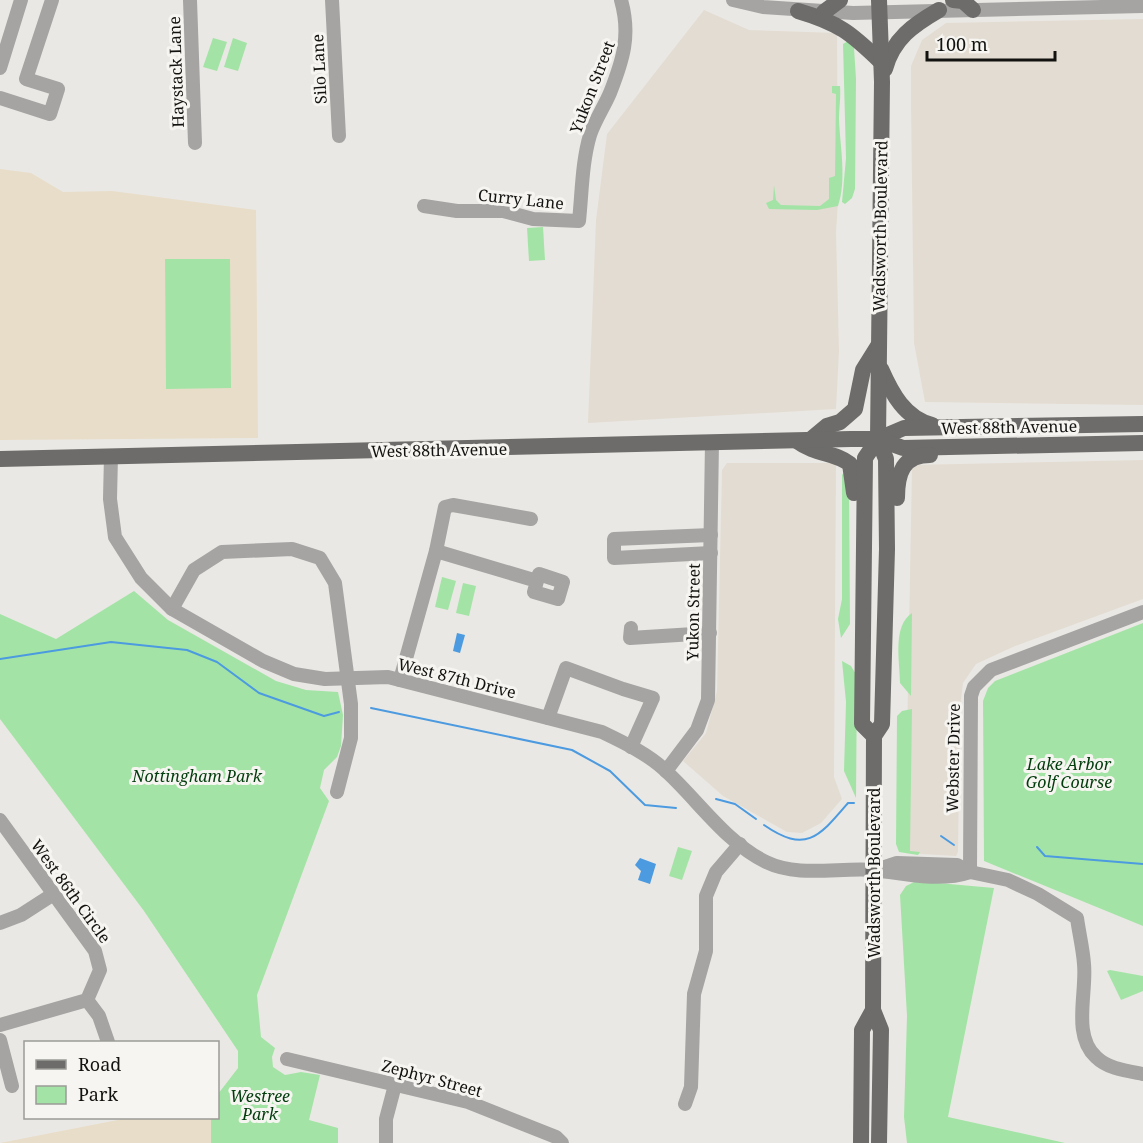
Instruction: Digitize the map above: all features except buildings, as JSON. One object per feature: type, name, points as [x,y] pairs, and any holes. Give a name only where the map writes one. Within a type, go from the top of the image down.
[{"type":"main road","points":[[824,12],[840,0]]},
{"type":"main road","points":[[882,82],[888,56],[902,36],[917,23],[946,5],[963,1],[974,10]]},
{"type":"main road","name":"Wadsworth Boulevard","points":[[879,1143],[881,1030],[873,1010],[874,736],[882,724],[887,549],[886,459],[878,439],[882,82],[880,6]]},
{"type":"main road","points":[[798,11],[831,21],[858,40],[881,62]]},
{"type":"main road","points":[[864,518],[854,509],[854,479],[850,464],[836,456],[819,454],[802,441],[827,426],[840,422],[855,409],[863,370],[879,345]]},
{"type":"main road","points":[[879,363],[889,388],[908,413],[922,423],[943,428]]},
{"type":"main road","name":"West 88th Avenue","points":[[878,439],[904,428],[1143,424]]},
{"type":"main road","name":"Wadsworth Boulevard","points":[[874,736],[862,724],[864,518],[865,458],[878,439]]},
{"type":"main road","name":"West 88th Avenue","points":[[0,459],[878,439],[903,448],[1143,443]]},
{"type":"main road","points":[[887,549],[897,535],[899,472],[909,459],[920,455],[941,454],[954,447]]},
{"type":"main road","name":"Wadsworth Boulevard","points":[[861,1143],[862,1030],[873,1010]]},
{"type":"street","points":[[0,68],[21,0]]},
{"type":"street","points":[[0,98],[50,114],[58,89],[26,79],[52,0]]},
{"type":"street","name":"Haystack Lane","points":[[190,0],[195,143]]},
{"type":"street","name":"Silo Lane","points":[[332,0],[339,136]]},
{"type":"street","name":"Yukon Street","points":[[579,221],[586,153],[591,132],[610,93],[627,40],[626,18],[621,0]]},
{"type":"street","points":[[733,0],[762,8],[824,12],[880,6],[946,5]]},
{"type":"street","points":[[974,10],[1143,6]]},
{"type":"street","name":"Curry Lane","points":[[424,206],[457,211],[503,211],[533,219],[579,221]]},
{"type":"street","name":"Yukon Street","points":[[666,771],[697,730],[708,700],[712,442]]},
{"type":"street","name":"West 87th Drive","points":[[111,456],[110,500],[115,537],[141,578],[172,609],[263,661],[294,674],[326,679],[388,677],[602,732],[631,747],[666,771],[740,844],[767,862],[800,870],[875,870],[897,875],[957,877],[970,872]]},
{"type":"street","points":[[400,680],[436,552],[442,510],[449,505],[531,519]]},
{"type":"street","points":[[711,535],[614,539],[614,558],[711,553]]},
{"type":"street","points":[[172,609],[195,570],[222,552],[292,549],[320,558],[335,583],[348,679],[351,738],[337,792]]},
{"type":"street","points":[[436,552],[537,581]]},
{"type":"street","name":"Webster Drive","points":[[970,872],[970,704],[974,687],[990,670],[1143,612]]},
{"type":"street","points":[[631,628],[630,638],[710,633]]},
{"type":"street","points":[[548,718],[566,668],[612,686],[653,698],[631,747]]},
{"type":"street","name":"West 86th Circle","points":[[0,820],[99,960],[99,980],[87,1000]]},
{"type":"street","points":[[686,1104],[692,1087],[694,994],[706,951],[706,896],[716,872],[740,844]]},
{"type":"street","points":[[970,872],[1008,880],[1038,894],[1077,918],[1084,964],[1083,1030],[1087,1044],[1096,1058],[1114,1068],[1143,1074]]},
{"type":"street","points":[[0,923],[21,915],[52,895]]},
{"type":"street","points":[[0,1025],[87,1000],[99,1016],[108,1041]]},
{"type":"street","points":[[0,1040],[12,1086]]},
{"type":"street","name":"Zephyr Street","points":[[287,1059],[468,1102],[556,1137],[562,1143]]},
{"type":"street","points":[[386,1143],[386,1119],[395,1085]]},
{"type":"shaded area","points":[[704,10],[749,30],[837,33],[838,202],[836,232],[839,351],[836,409],[588,423],[596,220],[607,134]]},
{"type":"shaded area","points":[[1143,19],[1143,405],[925,402],[914,343],[911,107],[911,66],[922,40],[946,23]]},
{"type":"shaded area","points":[[0,169],[31,173],[63,192],[112,191],[256,210],[258,438],[0,440]]},
{"type":"shaded area","points":[[1143,460],[1143,599],[1015,646],[976,664],[963,683],[960,708],[958,852],[956,856],[905,853],[912,465]]},
{"type":"shaded area","points":[[727,463],[832,463],[836,466],[834,777],[842,799],[821,823],[802,833],[787,832],[723,796],[683,761],[706,733],[717,691],[722,470]]},
{"type":"shaded area","points":[[123,1119],[211,1119],[211,1143],[0,1143]]},
{"type":"green space","points":[[213,38],[227,42],[217,71],[203,67]]},
{"type":"green space","points":[[233,38],[247,43],[238,71],[224,67]]},
{"type":"green space","points":[[848,41],[854,48],[856,79],[855,189],[852,198],[845,204],[842,202],[846,158],[843,44]]},
{"type":"green space","points":[[832,86],[840,86],[839,120],[843,174],[838,206],[817,210],[769,209],[766,203],[773,200],[774,185],[776,200],[781,205],[820,206],[829,199],[829,178],[835,176],[836,94],[832,93]]},
{"type":"green space","points":[[543,227],[545,260],[529,261],[527,228]]},
{"type":"green space","points":[[165,259],[230,259],[231,388],[166,389]]},
{"type":"green space","points":[[845,471],[849,484],[850,624],[841,638],[838,619],[842,599],[842,475]]},
{"type":"green space","points":[[442,577],[456,581],[448,610],[435,607]]},
{"type":"green space","points":[[463,583],[476,586],[469,616],[456,613]]},
{"type":"green space","name":"Nottingham Park","points":[[134,591],[168,620],[276,681],[306,690],[338,692],[343,715],[341,746],[337,757],[324,770],[320,788],[329,801],[257,995],[261,1037],[275,1048],[272,1057],[273,1067],[285,1075],[301,1072],[320,1075],[309,1120],[338,1128],[338,1143],[211,1143],[211,1119],[219,1119],[219,1093],[238,1068],[238,1051],[144,911],[0,719],[0,614],[56,639]]},
{"type":"green space","points":[[912,613],[911,696],[900,683],[898,645],[902,626]]},
{"type":"green space","name":"Lake Arbor Golf Course","points":[[1143,623],[1143,926],[984,861],[983,701],[988,688],[995,681]]},
{"type":"green space","points":[[842,661],[851,666],[857,676],[856,798],[844,771],[846,702]]},
{"type":"green space","points":[[912,709],[910,851],[920,852],[918,855],[899,852],[896,844],[897,716],[902,711]]},
{"type":"green space","points":[[678,847],[692,851],[682,880],[669,876]]},
{"type":"green space","points":[[916,881],[994,888],[948,1117],[1065,1143],[907,1143],[904,1117],[907,1016],[900,895],[906,886]]},
{"type":"green space","points":[[1107,971],[1143,976],[1143,991],[1121,1000]]},
{"type":"water","points":[[457,633],[465,635],[460,653],[453,651]]},
{"type":"water","points":[[640,858],[656,864],[650,884],[638,880],[641,871],[635,865]]},
{"type":"waterway","points":[[0,659],[111,642],[187,650],[217,662],[259,693],[324,716],[339,712]]},
{"type":"waterway","points":[[371,708],[572,750],[610,771],[645,805],[676,808]]},
{"type":"waterway","points":[[716,799],[735,804],[756,819]]},
{"type":"waterway","points":[[764,825],[791,839],[811,838],[829,825],[848,803],[854,803]]},
{"type":"waterway","points":[[941,836],[954,845]]},
{"type":"waterway","points":[[1037,847],[1045,856],[1143,864]]},
{"type":"park label","name":"Westree Park","points":[[260,1105]]}]
